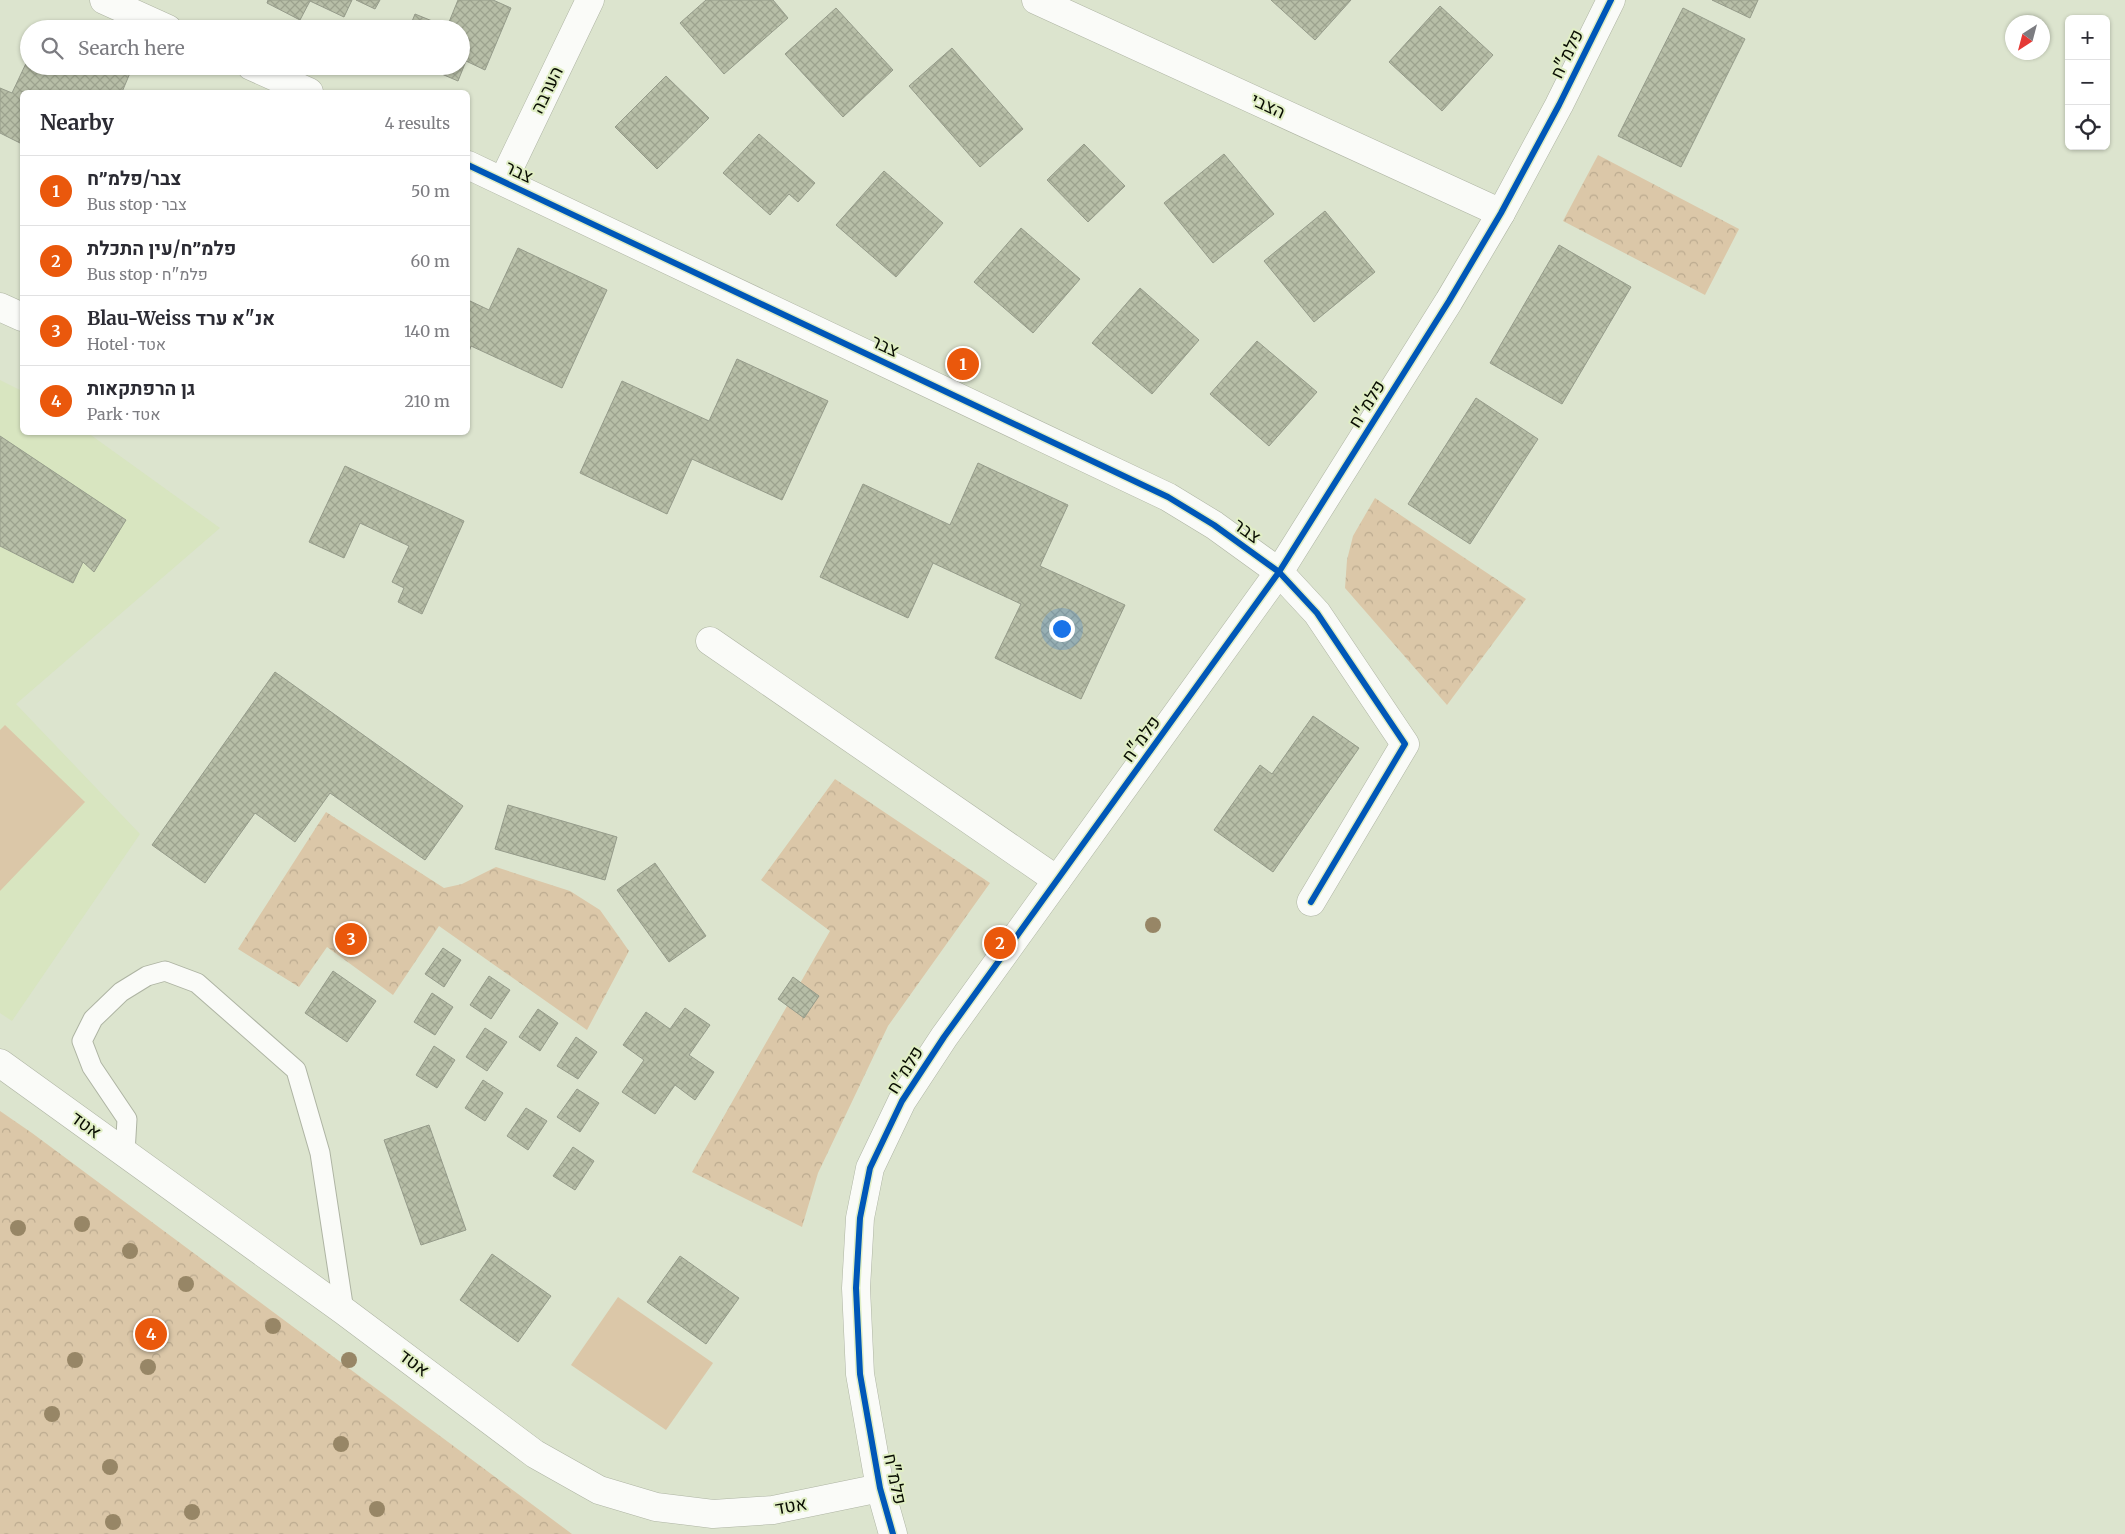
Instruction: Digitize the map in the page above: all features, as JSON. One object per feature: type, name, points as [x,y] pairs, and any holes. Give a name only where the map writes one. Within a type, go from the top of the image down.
[{"type":"street","points":[[104,0],[148,20]]},
{"type":"street","name":"הערבה","points":[[504,181],[590,0]]},
{"type":"street","name":"הצבי","points":[[1036,0],[1501,213]]},
{"type":"street","name":"פלמ\"ח","points":[[892,1534],[880,1488],[860,1374],[856,1288],[860,1218],[870,1168],[902,1101],[944,1037],[1279,572],[1449,301],[1501,213],[1559,104],[1611,0]]},
{"type":"street","points":[[270,75],[304,90]]},
{"type":"street","name":"צבר","points":[[470,165],[1168,496],[1214,525],[1279,572],[1317,613],[1405,744],[1311,902]]},
{"type":"street","points":[[0,308],[20,316]]},
{"type":"street","points":[[710,641],[1057,880]]},
{"type":"street","name":"אטד","points":[[0,1063],[344,1311],[535,1454],[599,1490],[656,1507],[713,1514],[773,1510],[880,1488]]},
{"type":"lane","points":[[125,1153],[127,1119],[92,1067],[82,1041],[93,1019],[122,992],[147,976],[165,971],[197,983],[296,1070],[320,1153],[344,1311]]},
{"type":"shaded area","points":[[0,380],[20,390],[20,435],[91,435],[220,528],[16,704],[140,834],[12,1021],[0,1013]]},
{"type":"green space","points":[[1598,155],[1739,229],[1705,295],[1563,221]]},
{"type":"green space","points":[[1375,498],[1526,599],[1447,705],[1345,588],[1347,560],[1353,536]]},
{"type":"green space","points":[[5,725],[85,802],[0,891],[0,730]]},
{"type":"green space","points":[[835,779],[990,883],[888,1026],[818,1173],[802,1227],[692,1172],[830,931],[761,880]]},
{"type":"green space","points":[[326,812],[444,888],[462,884],[496,867],[570,891],[600,910],[629,951],[587,1030],[439,926],[393,995],[327,947],[299,987],[238,949]]},
{"type":"green space","points":[[0,1111],[32,1133],[572,1534],[0,1534]]},
{"type":"green space","points":[[618,1297],[713,1363],[666,1430],[571,1365]]},
{"type":"building","points":[[268,0],[352,0],[344,17],[310,1],[300,20],[267,3]]},
{"type":"building","points":[[356,0],[380,0],[375,9]]},
{"type":"building","points":[[458,0],[493,0],[511,8],[485,70],[470,63],[470,20],[450,20]]},
{"type":"building","points":[[706,0],[773,0],[788,18],[724,74],[680,23]]},
{"type":"building","points":[[1271,0],[1351,0],[1315,40]]},
{"type":"building","points":[[1712,0],[1758,0],[1750,18]]},
{"type":"building","points":[[1440,6],[1493,55],[1442,111],[1389,62]]},
{"type":"building","points":[[836,8],[893,70],[843,117],[785,54]]},
{"type":"building","points":[[1683,8],[1745,39],[1681,167],[1618,136]]},
{"type":"building","points":[[415,14],[430,20],[413,20]]},
{"type":"building","points":[[952,48],[1023,129],[980,167],[909,86]]},
{"type":"building","points":[[20,75],[129,75],[123,90],[20,90],[20,143],[0,133],[0,88],[12,93]]},
{"type":"building","points":[[444,75],[460,75],[458,81]]},
{"type":"building","points":[[666,76],[709,118],[657,169],[615,127]]},
{"type":"building","points":[[759,134],[815,183],[798,202],[789,194],[770,215],[723,173]]},
{"type":"building","points":[[1084,144],[1125,186],[1088,222],[1047,180]]},
{"type":"building","points":[[1224,154],[1274,214],[1213,263],[1164,203]]},
{"type":"building","points":[[884,171],[943,223],[896,277],[836,225]]},
{"type":"building","points":[[1325,211],[1375,272],[1314,322],[1264,261]]},
{"type":"building","points":[[1021,228],[1080,279],[1033,333],[974,282]]},
{"type":"building","points":[[1559,245],[1631,287],[1562,404],[1490,363]]},
{"type":"building","points":[[518,248],[607,290],[562,388],[471,346],[470,349],[470,301],[489,310]]},
{"type":"building","points":[[1140,288],[1199,340],[1152,394],[1092,343]]},
{"type":"building","points":[[1257,341],[1317,392],[1269,446],[1210,394]]},
{"type":"building","points":[[737,359],[828,401],[782,500],[692,459],[667,514],[580,473],[622,381],[709,421]]},
{"type":"building","points":[[1476,398],[1538,439],[1470,544],[1408,504]]},
{"type":"building","points":[[0,436],[126,520],[94,572],[83,562],[73,583],[0,546]]},
{"type":"building","points":[[978,463],[1068,505],[1040,566],[1125,605],[1081,699],[995,658],[1021,604],[933,563],[908,618],[820,577],[863,484],[950,525]]},
{"type":"building","points":[[345,466],[464,521],[422,614],[398,602],[404,588],[392,582],[409,546],[360,523],[344,558],[309,542]]},
{"type":"building","points":[[275,672],[463,806],[425,860],[330,793],[295,842],[255,813],[205,883],[152,845]]},
{"type":"building","points":[[1313,716],[1359,748],[1273,872],[1214,830],[1260,765],[1272,774]]},
{"type":"building","points":[[508,805],[617,837],[605,880],[495,849]]},
{"type":"building","points":[[655,863],[706,936],[669,962],[617,890]]},
{"type":"building","points":[[443,948],[461,960],[444,987],[425,974]]},
{"type":"building","points":[[333,971],[376,1001],[347,1042],[305,1013]]},
{"type":"building","points":[[489,976],[510,990],[491,1019],[470,1005]]},
{"type":"building","points":[[793,977],[819,996],[804,1018],[778,999]]},
{"type":"building","points":[[432,993],[453,1007],[435,1035],[414,1022]]},
{"type":"building","points":[[685,1008],[710,1025],[689,1055],[714,1072],[695,1100],[675,1085],[655,1114],[622,1092],[644,1060],[623,1045],[646,1012],[670,1029]]},
{"type":"building","points":[[538,1009],[558,1023],[540,1051],[519,1037]]},
{"type":"building","points":[[485,1028],[507,1042],[487,1071],[466,1057]]},
{"type":"building","points":[[576,1037],[597,1052],[578,1079],[557,1066]]},
{"type":"building","points":[[434,1046],[455,1060],[437,1088],[416,1075]]},
{"type":"building","points":[[483,1080],[503,1093],[485,1121],[465,1108]]},
{"type":"building","points":[[577,1089],[599,1103],[580,1132],[557,1117]]},
{"type":"building","points":[[526,1108],[547,1121],[528,1150],[507,1136]]},
{"type":"building","points":[[429,1125],[466,1230],[421,1245],[384,1140]]},
{"type":"building","points":[[573,1147],[594,1161],[575,1190],[553,1176]]},
{"type":"building","points":[[492,1254],[551,1296],[518,1342],[460,1300]]},
{"type":"building","points":[[680,1256],[739,1298],[706,1344],[647,1302]]},
{"type":"cycle path","points":[[893,1534],[880,1488],[860,1374],[856,1288],[860,1218],[870,1168],[902,1101],[944,1037],[1279,572],[1449,301],[1501,213],[1559,105],[1611,0]]},
{"type":"cycle path","points":[[470,166],[1168,497],[1214,525],[1279,572],[1317,613],[1405,744],[1311,902]]},
{"type":"place","name":"צבר/פלמ״ח","points":[[963,364]]},
{"type":"place","name":"Blau-Weiss אנ\"א ערד","points":[[351,939]]},
{"type":"place","name":"פלמ״ח/עין התכלת","points":[[1000,943]]},
{"type":"place","name":"גן הרפתקאות","points":[[151,1334]]}]
